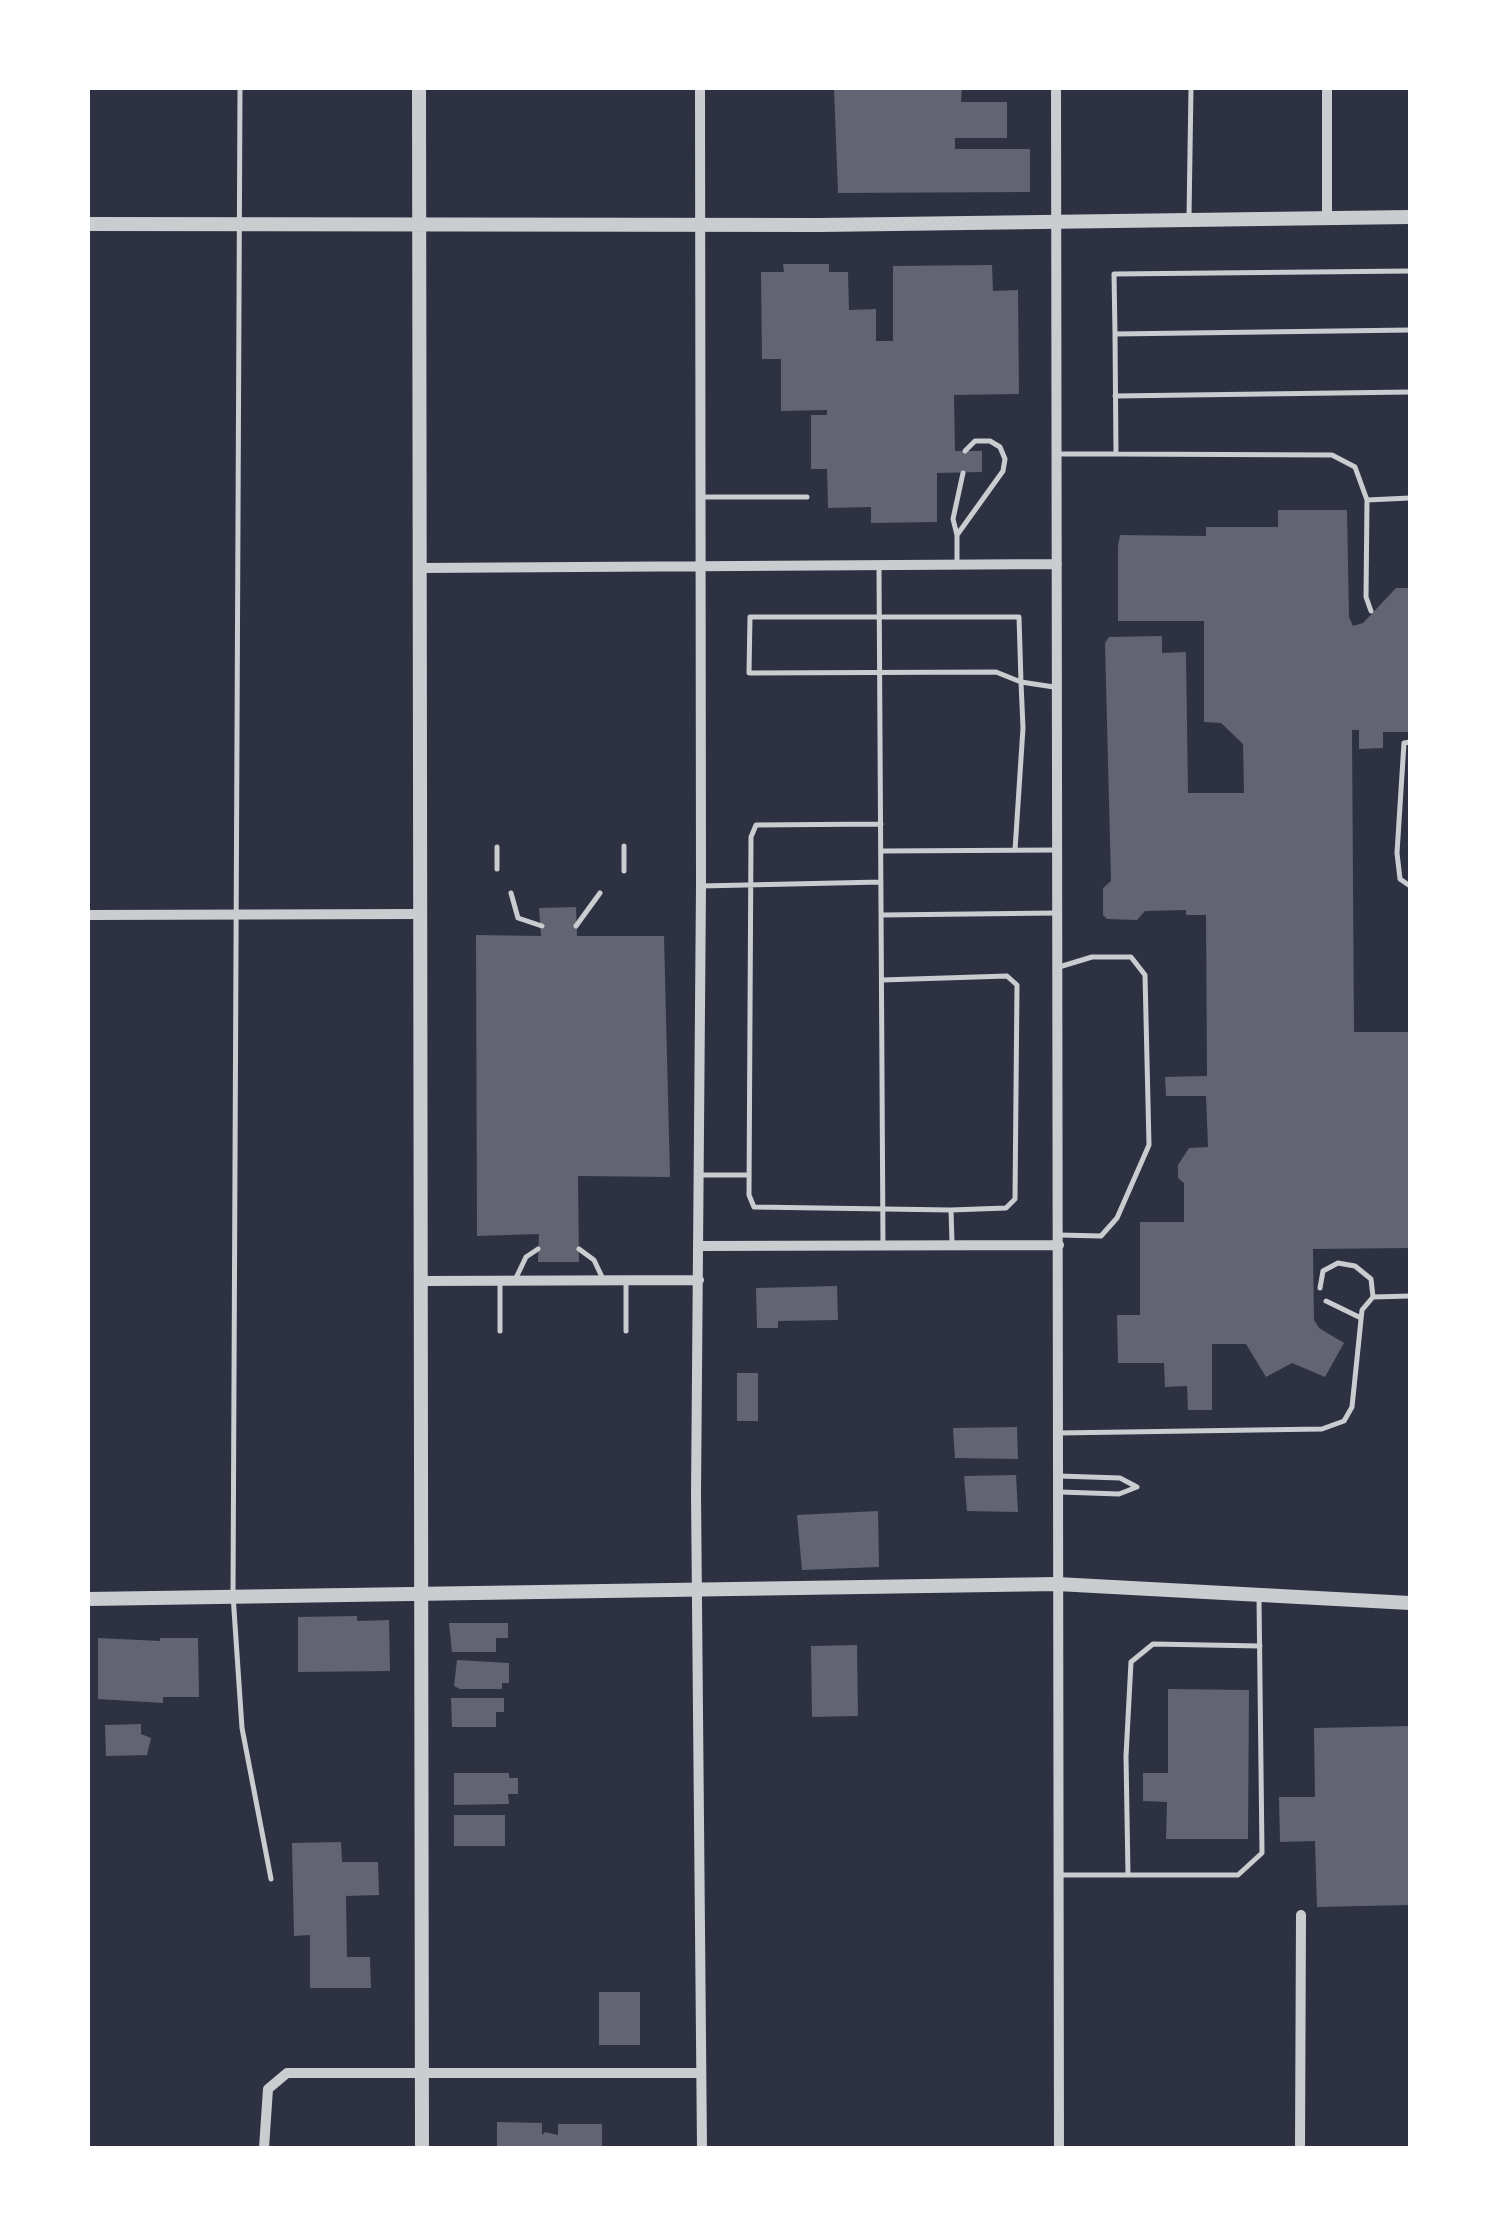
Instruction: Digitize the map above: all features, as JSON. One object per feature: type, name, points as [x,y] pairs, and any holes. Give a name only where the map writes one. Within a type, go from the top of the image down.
[{"type":"street","points":[[420,88],[422,2148]]},
{"type":"street","points":[[700,88],[697,1587],[702,2148]]},
{"type":"street","points":[[1056,88],[1059,2148]]},
{"type":"street","points":[[1327,220],[1328,88]]},
{"type":"street","points":[[88,224],[700,225],[1410,217]]},
{"type":"street","points":[[419,568],[1058,564]]},
{"type":"street","points":[[88,916],[422,914]]},
{"type":"street","points":[[699,1246],[952,1246],[1059,1240]]},
{"type":"street","points":[[422,1280],[698,1280]]},
{"type":"street","points":[[88,1599],[1057,1584],[1410,1603]]},
{"type":"street","points":[[1300,2148],[1301,1916]]},
{"type":"street","points":[[264,2148],[264,2101],[276,2079],[287,2073],[701,2072]]},
{"type":"lane","points":[[240,88],[233,915],[233,1595],[242,1728],[272,1879]]},
{"type":"lane","points":[[1189,220],[1191,88]]},
{"type":"lane","points":[[1116,454],[1114,274],[1410,271]]},
{"type":"lane","points":[[1115,334],[1410,330]]},
{"type":"lane","points":[[1116,396],[1410,392]]},
{"type":"lane","points":[[957,535],[1003,471],[1005,459],[1000,447],[990,441],[975,442],[965,450]]},
{"type":"lane","points":[[1056,454],[1332,455],[1355,467],[1367,500],[1366,597],[1370,611]]},
{"type":"lane","points":[[958,564],[953,519],[962,472]]},
{"type":"lane","points":[[701,497],[807,498]]},
{"type":"lane","points":[[1367,500],[1410,498]]},
{"type":"lane","points":[[880,565],[883,1246]]},
{"type":"lane","points":[[1015,850],[1023,746],[1021,682],[1019,618],[750,618],[749,673],[996,672],[1021,682],[1058,687]]},
{"type":"lane","points":[[1410,742],[1404,743],[1397,853],[1400,879],[1410,886]]},
{"type":"lane","points":[[881,824],[756,825],[750,837],[749,1175],[754,1207],[951,1210],[1006,1208],[1015,1199],[1017,985],[1007,976],[882,980]]},
{"type":"lane","points":[[498,846],[498,869]]},
{"type":"lane","points":[[624,846],[624,871]]},
{"type":"lane","points":[[881,851],[1059,850]]},
{"type":"lane","points":[[701,886],[881,882]]},
{"type":"lane","points":[[576,926],[600,893]]},
{"type":"lane","points":[[511,894],[518,918],[542,926]]},
{"type":"lane","points":[[881,915],[1059,913]]},
{"type":"lane","points":[[1059,967],[1092,957],[1131,957],[1146,976],[1149,1145],[1118,1218],[1101,1236],[1059,1240]]},
{"type":"lane","points":[[700,1175],[749,1175]]},
{"type":"lane","points":[[951,1210],[952,1246]]},
{"type":"lane","points":[[515,1280],[526,1257],[538,1249]]},
{"type":"lane","points":[[578,1249],[594,1260],[603,1280]]},
{"type":"lane","points":[[1058,1433],[1322,1429],[1344,1421],[1352,1406],[1361,1318],[1373,1296],[1370,1279],[1355,1266],[1338,1263],[1323,1271],[1320,1288]]},
{"type":"lane","points":[[500,1280],[500,1331]]},
{"type":"lane","points":[[626,1280],[626,1331]]},
{"type":"lane","points":[[1373,1296],[1410,1296]]},
{"type":"lane","points":[[1326,1301],[1361,1318]]},
{"type":"lane","points":[[1058,1476],[1120,1478],[1137,1487],[1119,1494],[1058,1491]]},
{"type":"lane","points":[[1058,1875],[1238,1875],[1262,1852],[1259,1595]]},
{"type":"lane","points":[[1128,1875],[1126,1756],[1131,1662],[1152,1644],[1260,1646]]},
{"type":"building","points":[[834,88],[962,88],[961,102],[1007,102],[1007,138],[955,138],[955,149],[1030,149],[1030,192],[838,193]]},
{"type":"building","points":[[783,264],[829,264],[829,272],[848,272],[849,310],[876,309],[876,341],[893,341],[893,266],[992,265],[993,291],[1018,290],[1019,394],[954,395],[955,451],[982,451],[982,472],[937,473],[937,522],[871,523],[871,507],[828,508],[827,469],[811,469],[811,415],[827,415],[827,410],[781,411],[781,359],[762,359],[761,272],[784,272]]},
{"type":"building","points":[[1278,510],[1347,510],[1349,617],[1353,626],[1363,623],[1396,588],[1410,588],[1410,732],[1383,732],[1383,748],[1359,749],[1359,730],[1352,730],[1354,1032],[1410,1032],[1410,1248],[1313,1249],[1314,1320],[1319,1328],[1344,1343],[1325,1377],[1292,1363],[1266,1377],[1246,1344],[1212,1344],[1212,1410],[1188,1410],[1187,1386],[1165,1387],[1164,1363],[1118,1363],[1117,1315],[1140,1315],[1140,1222],[1184,1222],[1184,1183],[1178,1178],[1178,1165],[1189,1148],[1208,1147],[1206,1096],[1166,1096],[1165,1077],[1207,1076],[1206,915],[1186,915],[1186,910],[1145,911],[1137,920],[1107,919],[1103,915],[1103,888],[1111,881],[1105,643],[1109,637],[1162,636],[1162,653],[1186,652],[1188,793],[1244,793],[1243,744],[1221,723],[1204,722],[1204,621],[1118,621],[1118,546],[1120,535],[1206,536],[1206,527],[1278,527]]},
{"type":"building","points":[[576,907],[577,936],[664,936],[670,1177],[578,1176],[579,1262],[538,1262],[539,1234],[477,1236],[476,935],[541,936],[539,908]]},
{"type":"building","points":[[837,1286],[838,1320],[778,1321],[778,1328],[757,1328],[756,1288]]},
{"type":"building","points":[[737,1373],[758,1373],[758,1421],[737,1421]]},
{"type":"building","points":[[1017,1427],[1018,1459],[955,1458],[953,1428]]},
{"type":"building","points":[[1016,1475],[1018,1512],[967,1511],[964,1476]]},
{"type":"building","points":[[878,1511],[879,1567],[802,1570],[797,1515]]},
{"type":"building","points":[[357,1616],[357,1621],[389,1620],[390,1671],[298,1672],[298,1617]]},
{"type":"building","points":[[449,1623],[508,1623],[508,1638],[496,1638],[496,1652],[452,1652]]},
{"type":"building","points":[[98,1638],[198,1638],[199,1697],[163,1697],[163,1703],[98,1699]]},
{"type":"building","points":[[857,1645],[858,1716],[812,1717],[811,1646]]},
{"type":"building","points":[[457,1660],[509,1663],[509,1683],[502,1683],[502,1689],[460,1689],[454,1686]]},
{"type":"building","points":[[1168,1689],[1249,1690],[1248,1839],[1166,1839],[1167,1802],[1143,1801],[1143,1773],[1168,1773]]},
{"type":"building","points":[[451,1698],[504,1698],[504,1712],[496,1712],[496,1727],[452,1727]]},
{"type":"building","points":[[141,1724],[141,1734],[151,1738],[147,1755],[106,1756],[105,1725]]},
{"type":"building","points":[[1410,1726],[1410,1905],[1317,1907],[1315,1841],[1280,1842],[1279,1797],[1315,1797],[1314,1728]]},
{"type":"building","points":[[454,1773],[509,1773],[509,1778],[518,1778],[518,1794],[508,1794],[509,1804],[454,1805]]},
{"type":"building","points":[[454,1815],[505,1815],[505,1846],[454,1846]]},
{"type":"building","points":[[341,1842],[342,1862],[378,1862],[379,1895],[346,1896],[347,1957],[370,1957],[371,1988],[310,1988],[310,1935],[294,1936],[292,1843]]},
{"type":"building","points":[[599,1992],[640,1992],[640,2045],[599,2045]]},
{"type":"building","points":[[497,2122],[542,2123],[542,2135],[558,2135],[558,2124],[602,2124],[602,2148],[497,2148]]}]
